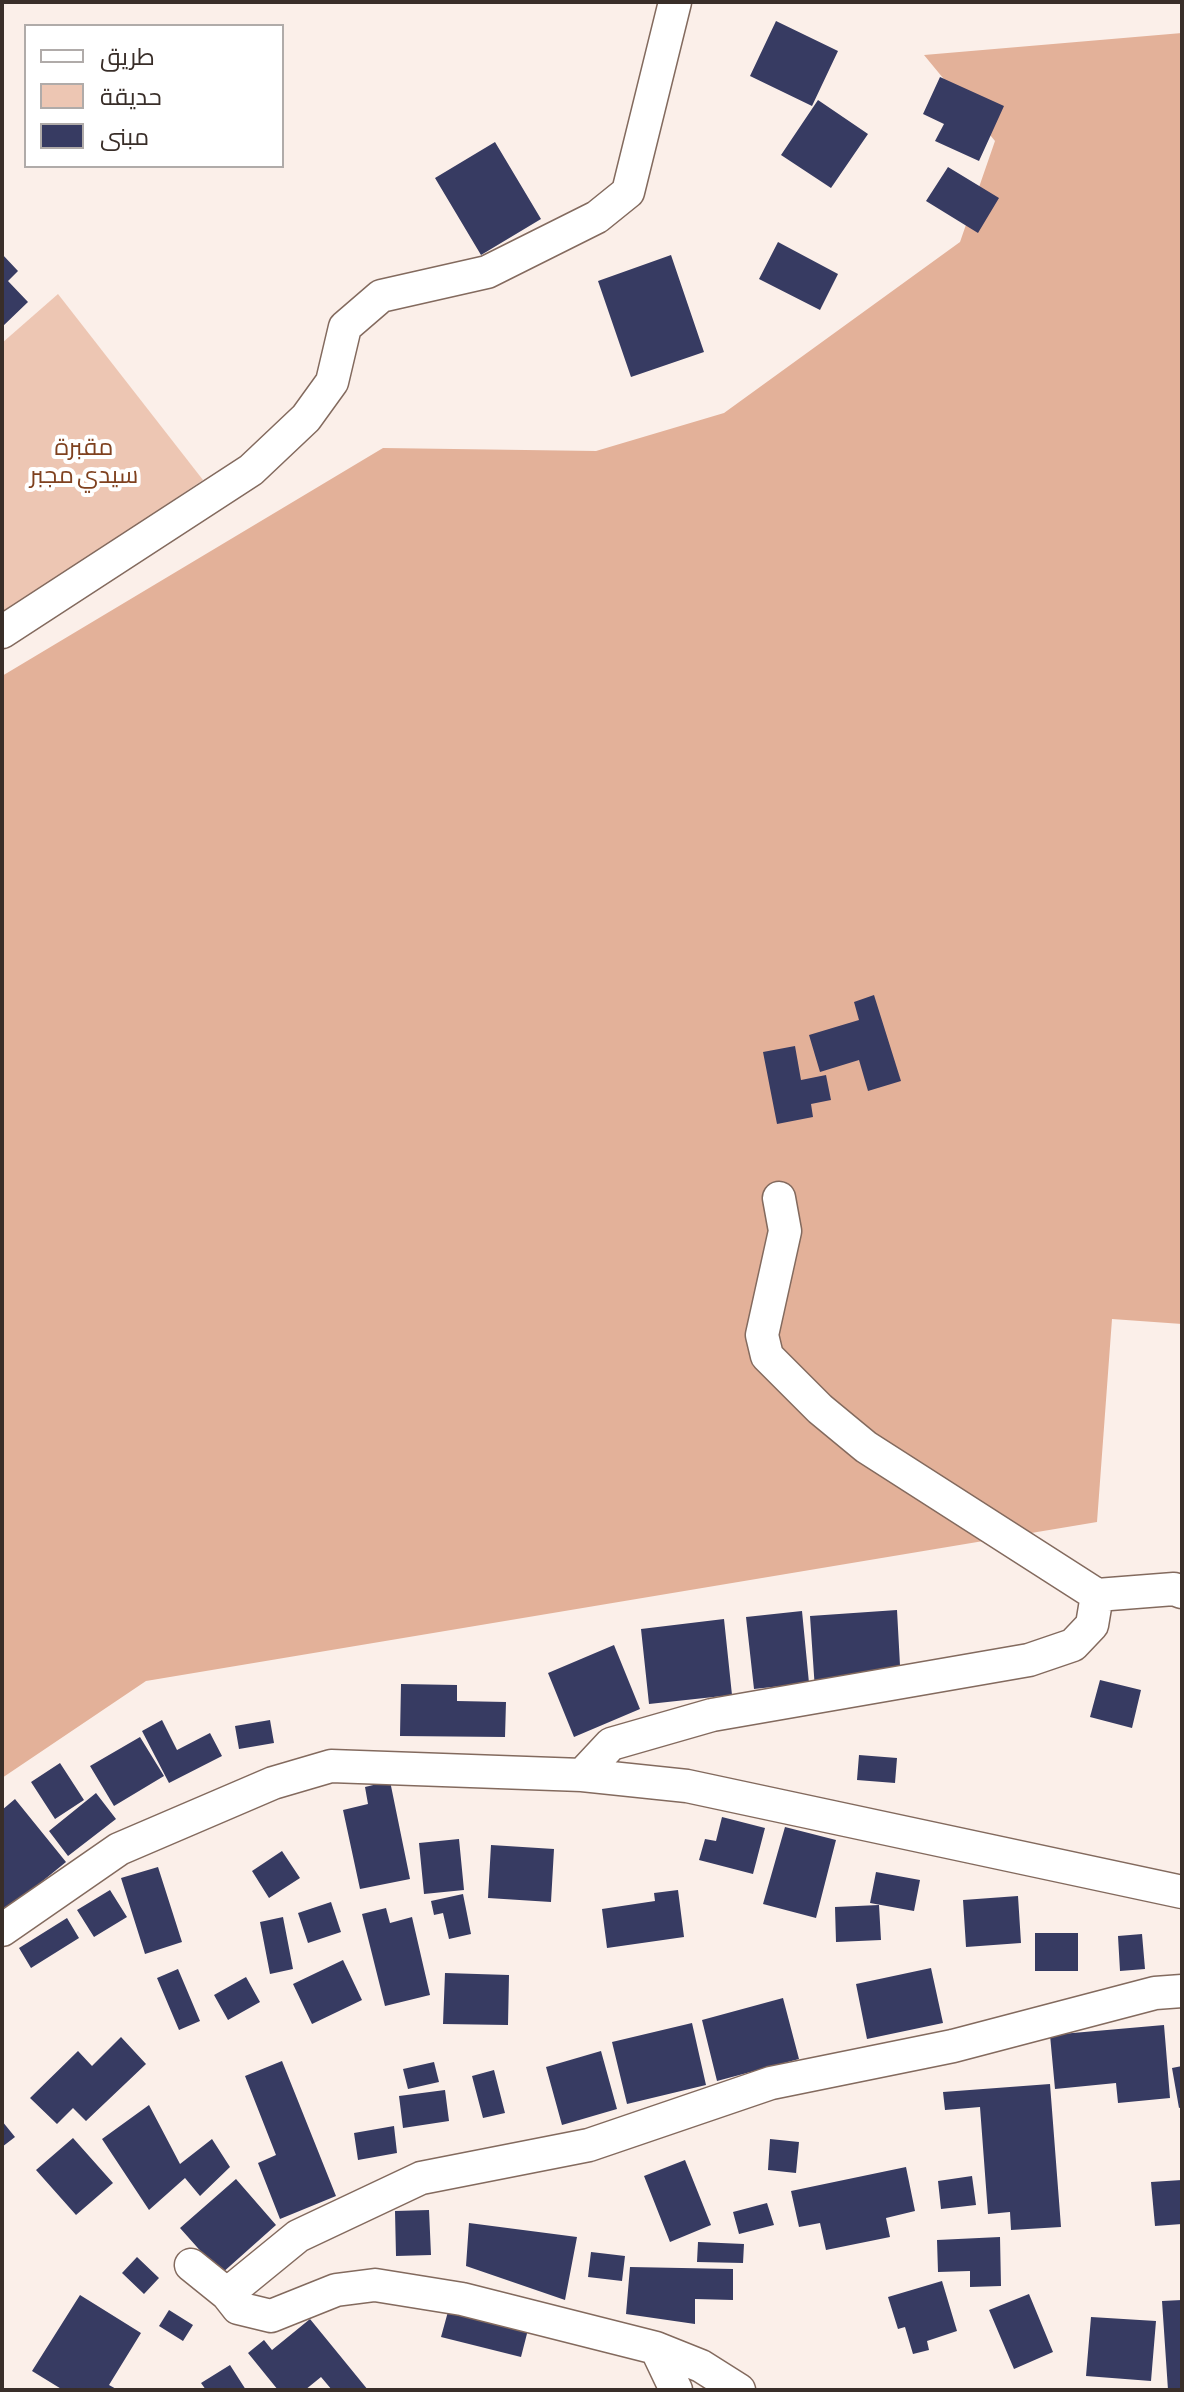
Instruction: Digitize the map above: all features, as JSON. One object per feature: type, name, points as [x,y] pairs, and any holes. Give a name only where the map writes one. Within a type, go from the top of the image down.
[{"type":"street","points":[[2,632],[251,470],[306,418],[332,382],[345,327],[381,296],[487,272],[597,217],[628,192],[675,2]]},
{"type":"street","points":[[779,1198],[785,1231],[762,1335],[767,1356],[820,1409],[866,1447],[1097,1595],[1174,1589],[1182,1592]]},
{"type":"street","points":[[582,1775],[611,1744],[712,1715],[1029,1660],[1073,1645],[1092,1625],[1097,1595]]},
{"type":"street","points":[[2,1930],[119,1849],[273,1783],[331,1766],[582,1775],[687,1786],[1182,1892]]},
{"type":"street","points":[[227,2294],[298,2236],[421,2178],[589,2145],[771,2083],[953,2046],[1155,1993],[1182,1991]]},
{"type":"street","points":[[191,2265],[227,2294],[238,2308],[271,2316],[336,2290],[375,2285],[462,2299],[656,2348],[701,2366],[739,2390]]},
{"type":"street","points":[[656,2348],[676,2390]]},
{"type":"green space","name":"مقبرة سيدي مجبر","points":[[58,294],[203,480],[2,615],[2,343]]},
{"type":"shaded area","points":[[1182,33],[1182,1324],[1112,1319],[1097,1522],[146,1681],[2,1778],[2,676],[383,448],[596,451],[724,413],[960,242],[995,141],[924,55]]},
{"type":"building","points":[[776,21],[838,51],[812,106],[750,76]]},
{"type":"building","points":[[940,77],[1004,106],[979,161],[935,141],[944,124],[923,114]]},
{"type":"building","points":[[818,100],[868,134],[831,188],[781,155]]},
{"type":"building","points":[[495,142],[541,219],[481,255],[435,178]]},
{"type":"building","points":[[948,167],[999,198],[978,233],[926,201]]},
{"type":"building","points":[[778,242],[838,274],[820,310],[759,279]]},
{"type":"building","points":[[2,254],[18,271],[8,281],[28,302],[2,327]]},
{"type":"building","points":[[671,255],[704,352],[631,377],[598,281]]},
{"type":"building","points":[[874,995],[901,1081],[868,1091],[859,1060],[820,1072],[809,1035],[859,1020],[854,1002]]},
{"type":"building","points":[[795,1046],[801,1080],[826,1075],[831,1100],[811,1104],[813,1117],[777,1124],[763,1052]]},
{"type":"building","points":[[897,1610],[901,1684],[815,1690],[810,1616]]},
{"type":"building","points":[[802,1611],[809,1683],[754,1689],[746,1617]]},
{"type":"building","points":[[724,1619],[732,1695],[649,1704],[641,1629]]},
{"type":"building","points":[[614,1645],[640,1709],[574,1737],[548,1673]]},
{"type":"building","points":[[1100,1680],[1141,1690],[1132,1728],[1090,1717]]},
{"type":"building","points":[[401,1684],[457,1685],[457,1701],[506,1702],[505,1737],[400,1736]]},
{"type":"building","points":[[162,1720],[177,1750],[210,1733],[222,1756],[169,1783],[142,1731]]},
{"type":"building","points":[[270,1720],[274,1743],[239,1749],[235,1726]]},
{"type":"building","points":[[140,1737],[164,1776],[114,1806],[90,1766]]},
{"type":"building","points":[[859,1755],[897,1758],[895,1783],[857,1780]]},
{"type":"building","points":[[60,1763],[84,1800],[55,1819],[31,1782]]},
{"type":"building","points":[[390,1781],[410,1879],[360,1889],[343,1810],[368,1804],[365,1787]]},
{"type":"building","points":[[96,1793],[116,1819],[68,1856],[49,1831]]},
{"type":"building","points":[[15,1799],[66,1862],[2,1914],[2,1810]]},
{"type":"building","points":[[722,1817],[765,1828],[753,1874],[699,1860],[705,1839],[716,1841]]},
{"type":"building","points":[[785,1827],[836,1840],[816,1918],[763,1904]]},
{"type":"building","points":[[459,1839],[464,1890],[424,1894],[419,1843]]},
{"type":"building","points":[[491,1845],[554,1849],[551,1902],[488,1898]]},
{"type":"building","points":[[282,1851],[300,1878],[269,1898],[252,1871]]},
{"type":"building","points":[[158,1867],[182,1942],[145,1954],[121,1878]]},
{"type":"building","points":[[876,1872],[920,1880],[914,1911],[870,1903]]},
{"type":"building","points":[[110,1890],[127,1917],[94,1937],[77,1910]]},
{"type":"building","points":[[678,1890],[684,1937],[607,1948],[602,1909],[655,1901],[654,1893]]},
{"type":"building","points":[[463,1894],[471,1934],[449,1939],[443,1913],[434,1915],[431,1901]]},
{"type":"building","points":[[1018,1896],[1021,1943],[966,1947],[963,1900]]},
{"type":"building","points":[[331,1902],[341,1932],[308,1943],[298,1913]]},
{"type":"building","points":[[879,1905],[881,1940],[836,1942],[835,1907]]},
{"type":"building","points":[[386,1908],[390,1923],[412,1917],[430,1995],[385,2006],[362,1914]]},
{"type":"building","points":[[283,1917],[293,1969],[270,1974],[260,1922]]},
{"type":"building","points":[[67,1918],[79,1938],[31,1968],[19,1948]]},
{"type":"building","points":[[1035,1933],[1078,1933],[1078,1971],[1035,1971]]},
{"type":"building","points":[[1142,1934],[1145,1969],[1120,1971],[1118,1936]]},
{"type":"building","points":[[343,1960],[362,2000],[312,2024],[293,1984]]},
{"type":"building","points":[[931,1968],[943,2023],[867,2039],[856,1984]]},
{"type":"building","points":[[178,1969],[200,2021],[179,2030],[157,1978]]},
{"type":"building","points":[[445,1973],[509,1975],[508,2025],[443,2024]]},
{"type":"building","points":[[246,1977],[260,2002],[228,2020],[214,1995]]},
{"type":"building","points":[[783,1998],[799,2059],[717,2081],[702,2020]]},
{"type":"building","points":[[692,2023],[706,2085],[627,2104],[612,2042]]},
{"type":"building","points":[[1164,2025],[1170,2098],[1118,2103],[1116,2083],[1055,2089],[1050,2035]]},
{"type":"building","points":[[121,2037],[146,2064],[86,2121],[73,2108],[57,2124],[30,2098],[78,2051],[92,2066]]},
{"type":"building","points":[[601,2051],[617,2109],[562,2125],[546,2067]]},
{"type":"building","points":[[282,2061],[336,2196],[280,2219],[258,2163],[276,2155],[245,2076]]},
{"type":"building","points":[[434,2062],[439,2082],[408,2089],[403,2069]]},
{"type":"building","points":[[1182,2066],[1182,2107],[1179,2108],[1172,2068]]},
{"type":"building","points":[[494,2070],[505,2113],[483,2118],[472,2076]]},
{"type":"building","points":[[1050,2084],[1061,2227],[1011,2230],[1010,2212],[988,2214],[980,2107],[945,2110],[943,2092]]},
{"type":"building","points":[[445,2090],[449,2121],[403,2128],[399,2096]]},
{"type":"building","points":[[149,2105],[180,2164],[212,2139],[230,2167],[200,2196],[185,2178],[149,2210],[102,2139]]},
{"type":"building","points":[[2,2121],[15,2137],[2,2147]]},
{"type":"building","points":[[394,2126],[397,2153],[358,2160],[354,2133]]},
{"type":"building","points":[[73,2138],[113,2183],[76,2215],[36,2170]]},
{"type":"building","points":[[770,2139],[799,2142],[796,2173],[768,2170]]},
{"type":"building","points":[[685,2160],[711,2225],[670,2242],[644,2176]]},
{"type":"building","points":[[906,2167],[915,2211],[886,2218],[890,2237],[826,2250],[820,2223],[799,2227],[791,2191]]},
{"type":"building","points":[[972,2176],[976,2205],[941,2209],[938,2181]]},
{"type":"building","points":[[236,2179],[276,2225],[221,2274],[180,2228]]},
{"type":"building","points":[[1182,2180],[1182,2224],[1155,2226],[1151,2182]]},
{"type":"building","points":[[767,2203],[774,2225],[739,2234],[733,2212]]},
{"type":"building","points":[[429,2210],[431,2255],[396,2256],[395,2211]]},
{"type":"building","points":[[469,2223],[577,2237],[565,2300],[466,2266]]},
{"type":"building","points":[[1000,2237],[1001,2286],[970,2287],[970,2271],[938,2272],[937,2240]]},
{"type":"building","points":[[698,2242],[744,2244],[743,2263],[697,2262]]},
{"type":"building","points":[[591,2252],[625,2256],[622,2281],[588,2277]]},
{"type":"building","points":[[137,2257],[159,2278],[144,2294],[122,2273]]},
{"type":"building","points":[[630,2267],[733,2269],[733,2300],[695,2299],[695,2324],[626,2314]]},
{"type":"building","points":[[942,2281],[957,2331],[927,2341],[929,2350],[913,2354],[905,2327],[898,2329],[888,2297]]},
{"type":"building","points":[[1029,2294],[1053,2352],[1014,2369],[989,2310]]},
{"type":"building","points":[[80,2295],[141,2333],[109,2385],[118,2390],[63,2390],[32,2371]]},
{"type":"building","points":[[452,2297],[531,2318],[521,2357],[441,2337]]},
{"type":"building","points":[[1182,2300],[1182,2390],[1168,2390],[1162,2301]]},
{"type":"building","points":[[169,2310],[193,2325],[183,2341],[159,2326]]},
{"type":"building","points":[[1091,2317],[1156,2321],[1151,2381],[1086,2376]]},
{"type":"building","points":[[310,2319],[368,2390],[332,2390],[321,2377],[305,2390],[278,2390],[248,2353],[264,2340],[272,2350]]},
{"type":"building","points":[[230,2365],[246,2390],[206,2390],[201,2383]]}]
